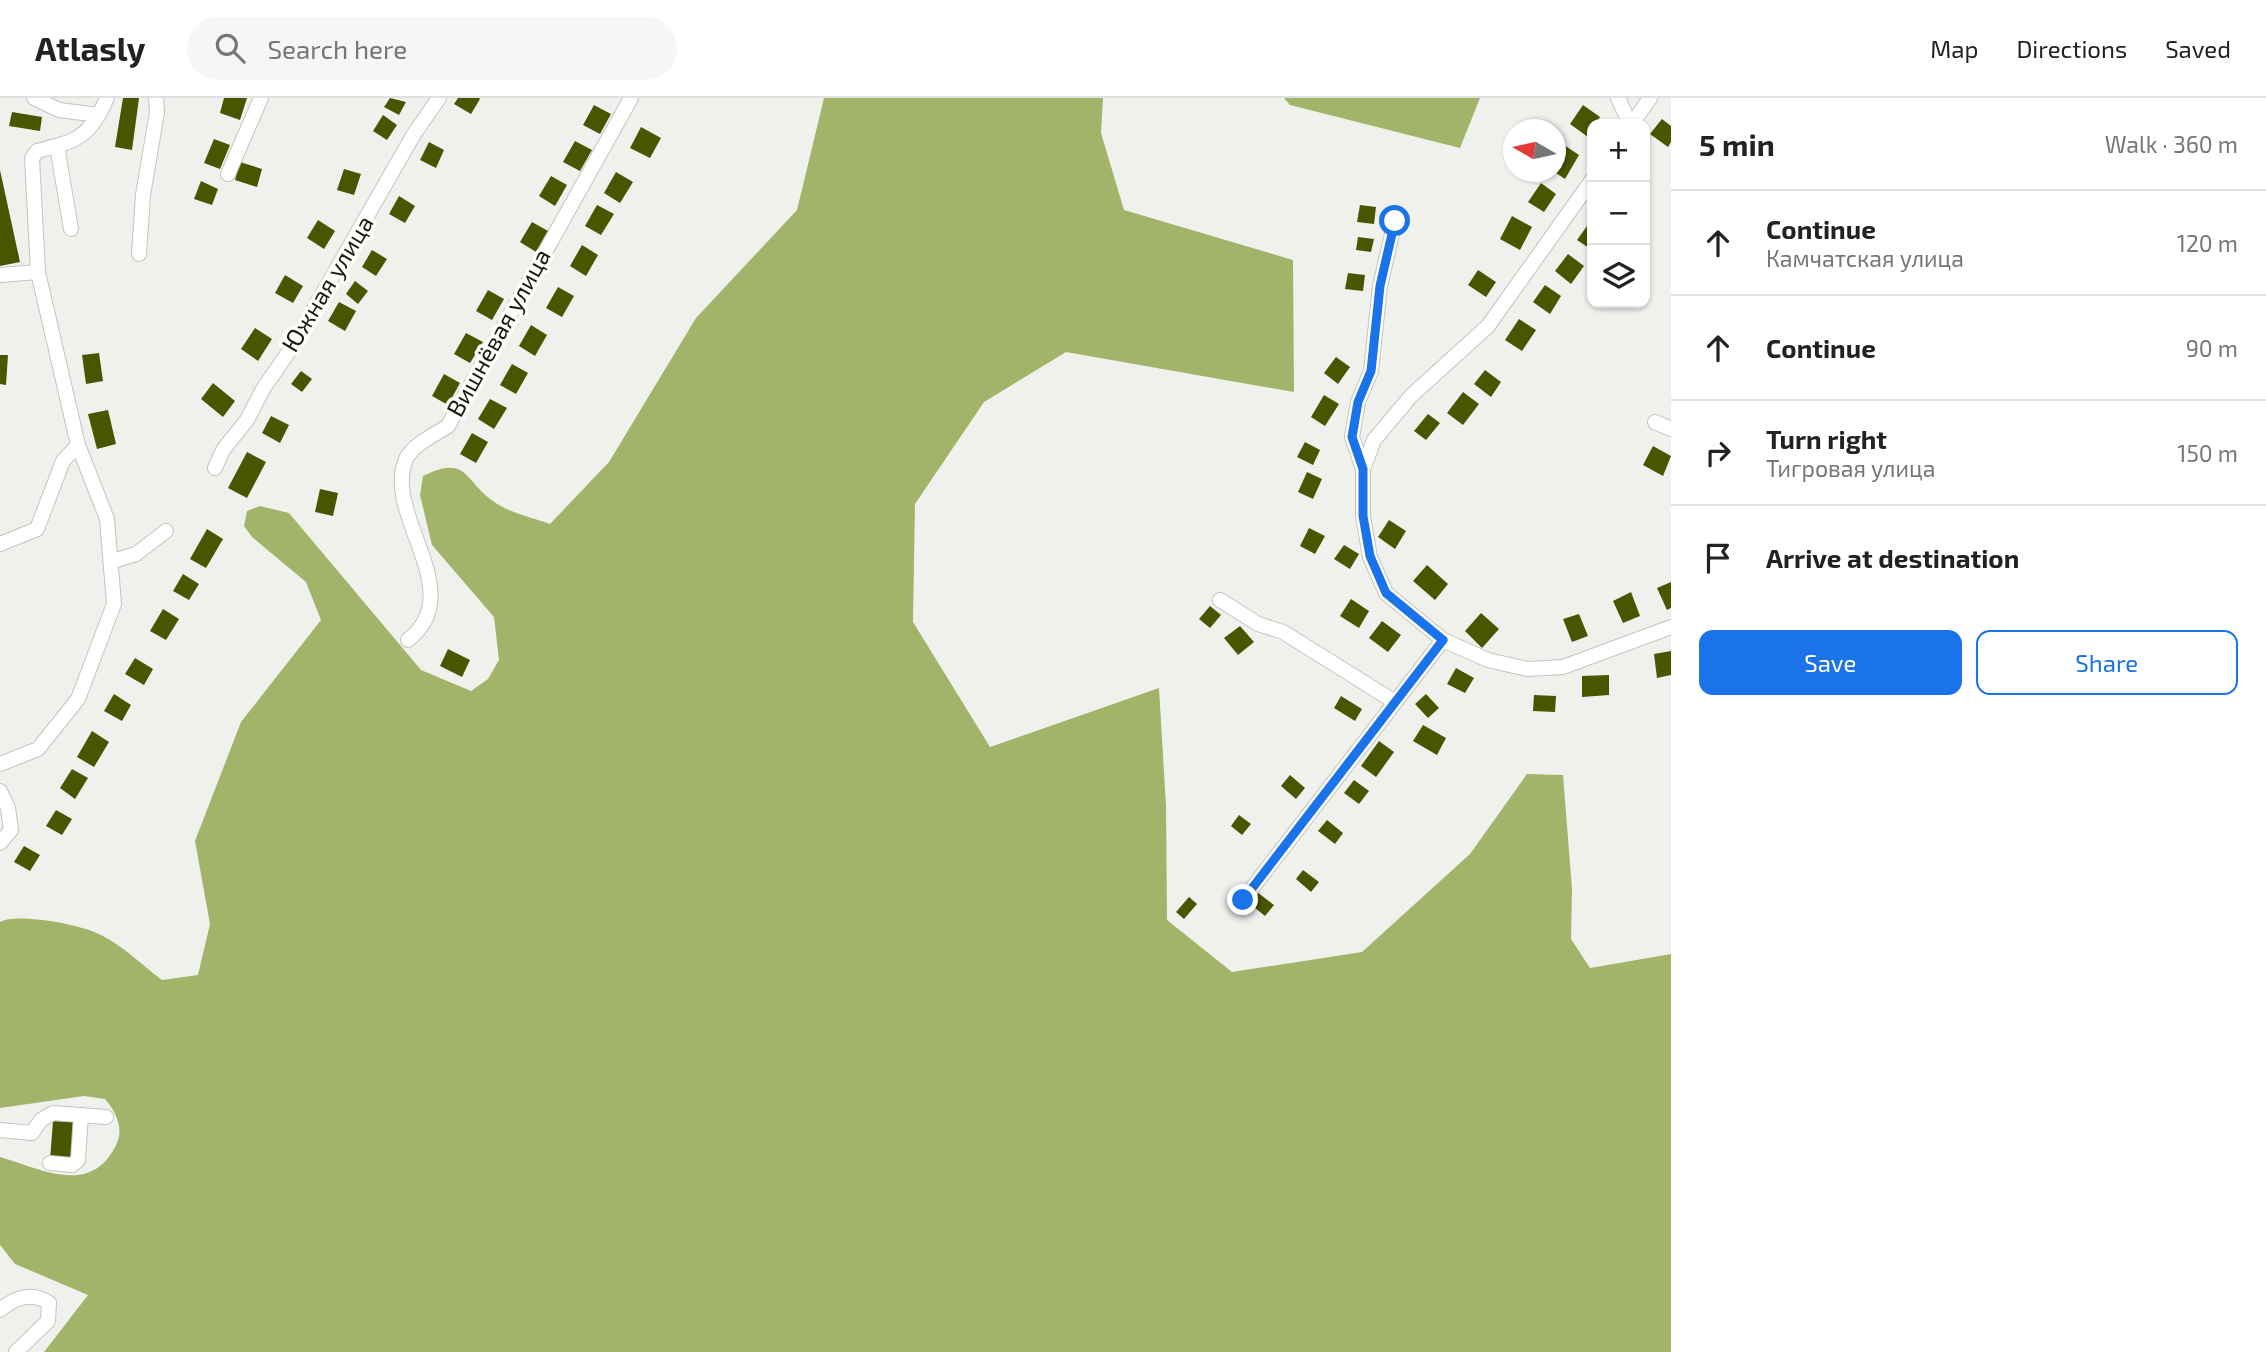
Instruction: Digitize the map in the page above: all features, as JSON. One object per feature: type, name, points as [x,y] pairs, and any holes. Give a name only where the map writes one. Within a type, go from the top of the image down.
[{"type":"street","points":[[34,98],[59,110],[99,115]]},
{"type":"street","points":[[0,764],[38,749],[78,699],[114,604],[113,561],[107,519],[78,445],[37,272],[32,158],[37,151],[77,141],[99,115],[107,98]]},
{"type":"street","points":[[139,254],[144,195],[157,111],[156,98]]},
{"type":"street","points":[[228,174],[261,98]]},
{"type":"street","name":"Южная улица","points":[[215,468],[223,450],[247,420],[263,389],[292,347],[414,134],[439,98]]},
{"type":"street","name":"Вишнёвая улица","points":[[408,640],[421,629],[431,611],[428,580],[404,495],[403,472],[407,456],[448,426],[631,98]]},
{"type":"street","points":[[1618,98],[1628,119]]},
{"type":"street","points":[[1635,119],[1650,98]]},
{"type":"street","points":[[57,146],[71,229]]},
{"type":"street","points":[[1363,469],[1374,440],[1411,396],[1488,326],[1591,182]]},
{"type":"street","points":[[1395,221],[1380,286],[1371,371],[1358,402],[1352,437],[1363,469],[1363,516],[1370,556],[1386,593],[1443,640],[1488,660],[1527,669],[1563,667],[1671,626]]},
{"type":"street","points":[[0,275],[37,272]]},
{"type":"street","points":[[1655,422],[1671,429]]},
{"type":"street","points":[[0,544],[37,529],[63,461],[78,445]]},
{"type":"street","points":[[113,561],[136,554],[166,531]]},
{"type":"street","points":[[1220,600],[1258,624],[1283,632],[1395,702]]},
{"type":"street","points":[[1243,900],[1443,640]]},
{"type":"street","points":[[0,791],[8,808],[11,830],[0,843]]},
{"type":"street","points":[[0,1130],[32,1133],[41,1121],[52,1113],[106,1117]]},
{"type":"street","points":[[50,1163],[72,1165],[78,1160],[81,1115]]},
{"type":"street","points":[[0,1310],[13,1299],[42,1298],[49,1303],[48,1321],[16,1352]]},
{"type":"green space","points":[[824,98],[1103,98],[1101,133],[1124,210],[1293,260],[1294,392],[1066,352],[984,402],[915,504],[913,622],[990,747],[1159,688],[1166,806],[1167,920],[1232,972],[1362,952],[1470,854],[1527,774],[1563,775],[1572,889],[1571,939],[1590,968],[1671,954],[1671,1352],[44,1352],[88,1295],[15,1264],[0,1245],[0,1157],[50,1173],[81,1175],[94,1170],[107,1160],[117,1143],[119,1125],[105,1099],[84,1096],[0,1108],[0,922],[20,918],[80,927],[109,939],[162,980],[198,975],[210,924],[195,841],[241,722],[321,620],[306,582],[252,537],[244,526],[247,511],[260,506],[289,513],[421,670],[471,691],[488,679],[499,660],[494,617],[432,545],[420,495],[423,476],[438,470],[457,469],[499,505],[550,524],[609,462],[696,318],[797,210]]},
{"type":"green space","points":[[1284,98],[1480,98],[1460,148],[1290,105]]},
{"type":"building","points":[[123,98],[139,98],[132,150],[115,147]]},
{"type":"building","points":[[224,98],[247,98],[240,120],[220,113]]},
{"type":"building","points":[[390,98],[406,102],[399,115],[384,107]]},
{"type":"building","points":[[458,98],[480,99],[471,114],[454,104]]},
{"type":"building","points":[[594,105],[611,114],[600,134],[583,125]]},
{"type":"building","points":[[1583,105],[1600,117],[1587,119],[1587,136],[1570,124]]},
{"type":"building","points":[[12,112],[42,117],[40,131],[9,126]]},
{"type":"building","points":[[383,115],[397,125],[387,140],[373,131]]},
{"type":"building","points":[[1662,119],[1671,126],[1671,142],[1668,147],[1650,134]]},
{"type":"building","points":[[641,127],[661,138],[650,158],[630,148]]},
{"type":"building","points":[[214,139],[230,145],[220,169],[204,163]]},
{"type":"building","points":[[575,141],[592,150],[580,171],[563,162]]},
{"type":"building","points":[[429,142],[444,150],[436,168],[420,160]]},
{"type":"building","points":[[1566,146],[1579,155],[1566,177]]},
{"type":"building","points":[[240,162],[262,169],[257,187],[235,180]]},
{"type":"building","points":[[344,169],[361,174],[354,195],[337,190]]},
{"type":"building","points":[[0,170],[20,262],[0,266]]},
{"type":"building","points":[[616,172],[633,182],[620,203],[604,193]]},
{"type":"building","points":[[551,176],[567,185],[555,206],[539,196]]},
{"type":"building","points":[[201,181],[218,189],[212,205],[194,199]]},
{"type":"building","points":[[1541,183],[1556,194],[1544,212],[1528,202]]},
{"type":"building","points":[[399,196],[415,206],[405,223],[389,214]]},
{"type":"building","points":[[597,205],[614,214],[601,235],[585,226]]},
{"type":"building","points":[[1360,205],[1376,207],[1374,224],[1357,222]]},
{"type":"building","points":[[1512,216],[1532,227],[1520,250],[1500,239]]},
{"type":"building","points":[[318,220],[335,231],[324,249],[307,238]]},
{"type":"building","points":[[532,222],[548,231],[536,252],[520,242]]},
{"type":"building","points":[[1587,226],[1587,247],[1577,240]]},
{"type":"building","points":[[1358,237],[1374,239],[1371,252],[1356,250]]},
{"type":"building","points":[[582,245],[598,255],[586,276],[570,266]]},
{"type":"building","points":[[372,250],[387,259],[376,276],[362,267]]},
{"type":"building","points":[[1568,254],[1584,266],[1571,284],[1555,271]]},
{"type":"building","points":[[1478,270],[1496,282],[1486,297],[1468,285]]},
{"type":"building","points":[[1348,273],[1365,275],[1363,291],[1345,289]]},
{"type":"building","points":[[285,275],[303,286],[293,303],[275,293]]},
{"type":"building","points":[[355,281],[368,291],[358,304],[346,294]]},
{"type":"building","points":[[1545,285],[1561,296],[1550,314],[1533,302]]},
{"type":"building","points":[[558,287],[574,296],[562,317],[546,308]]},
{"type":"building","points":[[488,290],[504,299],[492,320],[476,311]]},
{"type":"building","points":[[339,302],[356,311],[345,331],[328,321]]},
{"type":"building","points":[[1519,319],[1536,330],[1522,351],[1505,340]]},
{"type":"building","points":[[531,325],[547,335],[535,356],[519,346]]},
{"type":"building","points":[[255,328],[272,339],[258,361],[241,349]]},
{"type":"building","points":[[466,333],[483,342],[470,363],[454,354]]},
{"type":"building","points":[[99,353],[103,381],[86,384],[82,355]]},
{"type":"building","points":[[0,355],[8,355],[6,385],[0,384]]},
{"type":"building","points":[[1336,357],[1350,367],[1338,384],[1324,373]]},
{"type":"building","points":[[512,364],[528,373],[516,394],[500,385]]},
{"type":"building","points":[[1485,370],[1501,382],[1491,397],[1474,384]]},
{"type":"building","points":[[301,371],[312,379],[302,392],[291,384]]},
{"type":"building","points":[[444,374],[460,383],[448,405],[432,396]]},
{"type":"building","points":[[213,383],[235,401],[223,417],[201,399]]},
{"type":"building","points":[[1463,392],[1479,404],[1463,425],[1447,413]]},
{"type":"building","points":[[1324,395],[1339,404],[1325,426],[1311,417]]},
{"type":"building","points":[[490,399],[507,408],[494,429],[478,419]]},
{"type":"building","points":[[108,410],[116,444],[97,449],[88,414]]},
{"type":"building","points":[[1428,414],[1440,423],[1426,440],[1414,431]]},
{"type":"building","points":[[271,416],[289,425],[280,443],[262,433]]},
{"type":"building","points":[[472,433],[488,442],[476,463],[460,454]]},
{"type":"building","points":[[1305,442],[1320,450],[1313,465],[1297,457]]},
{"type":"building","points":[[1653,446],[1671,456],[1663,476],[1643,465]]},
{"type":"building","points":[[247,452],[266,462],[247,498],[228,488]]},
{"type":"building","points":[[1307,472],[1322,479],[1313,499],[1298,492]]},
{"type":"building","points":[[320,489],[338,493],[333,516],[315,512]]},
{"type":"building","points":[[1389,520],[1406,531],[1395,549],[1378,537]]},
{"type":"building","points":[[1309,528],[1325,536],[1315,554],[1300,546]]},
{"type":"building","points":[[207,529],[223,539],[206,568],[190,559]]},
{"type":"building","points":[[1344,545],[1359,554],[1350,569],[1334,559]]},
{"type":"building","points":[[1427,565],[1448,584],[1435,600],[1413,581]]},
{"type":"building","points":[[183,574],[199,584],[189,600],[173,591]]},
{"type":"building","points":[[1671,582],[1671,608],[1667,610],[1657,588]]},
{"type":"building","points":[[1631,592],[1640,616],[1623,623],[1613,601]]},
{"type":"building","points":[[1351,599],[1369,611],[1359,628],[1340,616]]},
{"type":"building","points":[[1210,606],[1221,615],[1210,628],[1199,619]]},
{"type":"building","points":[[163,609],[179,619],[166,640],[150,631]]},
{"type":"building","points":[[1481,613],[1499,629],[1482,648],[1465,631]]},
{"type":"building","points":[[1579,614],[1588,636],[1572,642],[1563,619]]},
{"type":"building","points":[[1382,621],[1401,635],[1388,652],[1369,638]]},
{"type":"building","points":[[1240,626],[1254,642],[1238,655],[1224,638]]},
{"type":"building","points":[[448,649],[470,660],[462,677],[440,666]]},
{"type":"building","points":[[1671,651],[1671,675],[1657,678],[1654,654]]},
{"type":"building","points":[[135,658],[153,669],[144,685],[125,674]]},
{"type":"building","points":[[1456,668],[1474,678],[1465,693],[1447,684]]},
{"type":"building","points":[[1609,675],[1609,695],[1582,697],[1582,676]]},
{"type":"building","points":[[114,694],[131,705],[122,721],[104,711]]},
{"type":"building","points":[[1426,694],[1439,708],[1428,718],[1415,704]]},
{"type":"building","points":[[1534,695],[1556,696],[1555,712],[1533,711]]},
{"type":"building","points":[[1341,696],[1362,709],[1355,721],[1334,708]]},
{"type":"building","points":[[1423,725],[1446,738],[1437,755],[1413,741]]},
{"type":"building","points":[[92,731],[109,742],[94,767],[77,757]]},
{"type":"building","points":[[1379,741],[1394,752],[1376,777],[1361,766]]},
{"type":"building","points":[[72,769],[88,778],[75,799],[60,788]]},
{"type":"building","points":[[1290,775],[1305,788],[1296,799],[1281,786]]},
{"type":"building","points":[[1354,780],[1369,791],[1359,804],[1344,793]]},
{"type":"building","points":[[56,810],[72,819],[62,835],[46,826]]},
{"type":"building","points":[[1239,815],[1251,824],[1242,835],[1231,826]]},
{"type":"building","points":[[1327,820],[1343,833],[1335,844],[1318,831]]},
{"type":"building","points":[[24,846],[40,855],[30,871],[14,862]]},
{"type":"building","points":[[1303,870],[1319,882],[1311,892],[1296,879]]},
{"type":"building","points":[[1257,892],[1274,905],[1265,916],[1249,903]]},
{"type":"building","points":[[1189,897],[1197,904],[1184,919],[1176,912]]},
{"type":"building","points":[[53,1121],[73,1122],[71,1160],[50,1160]]},
{"type":"route","points":[[1243,900],[1443,640],[1386,593],[1370,556],[1363,516],[1363,469],[1352,437],[1358,402],[1371,371],[1380,286],[1387,266],[1395,221]]}]
